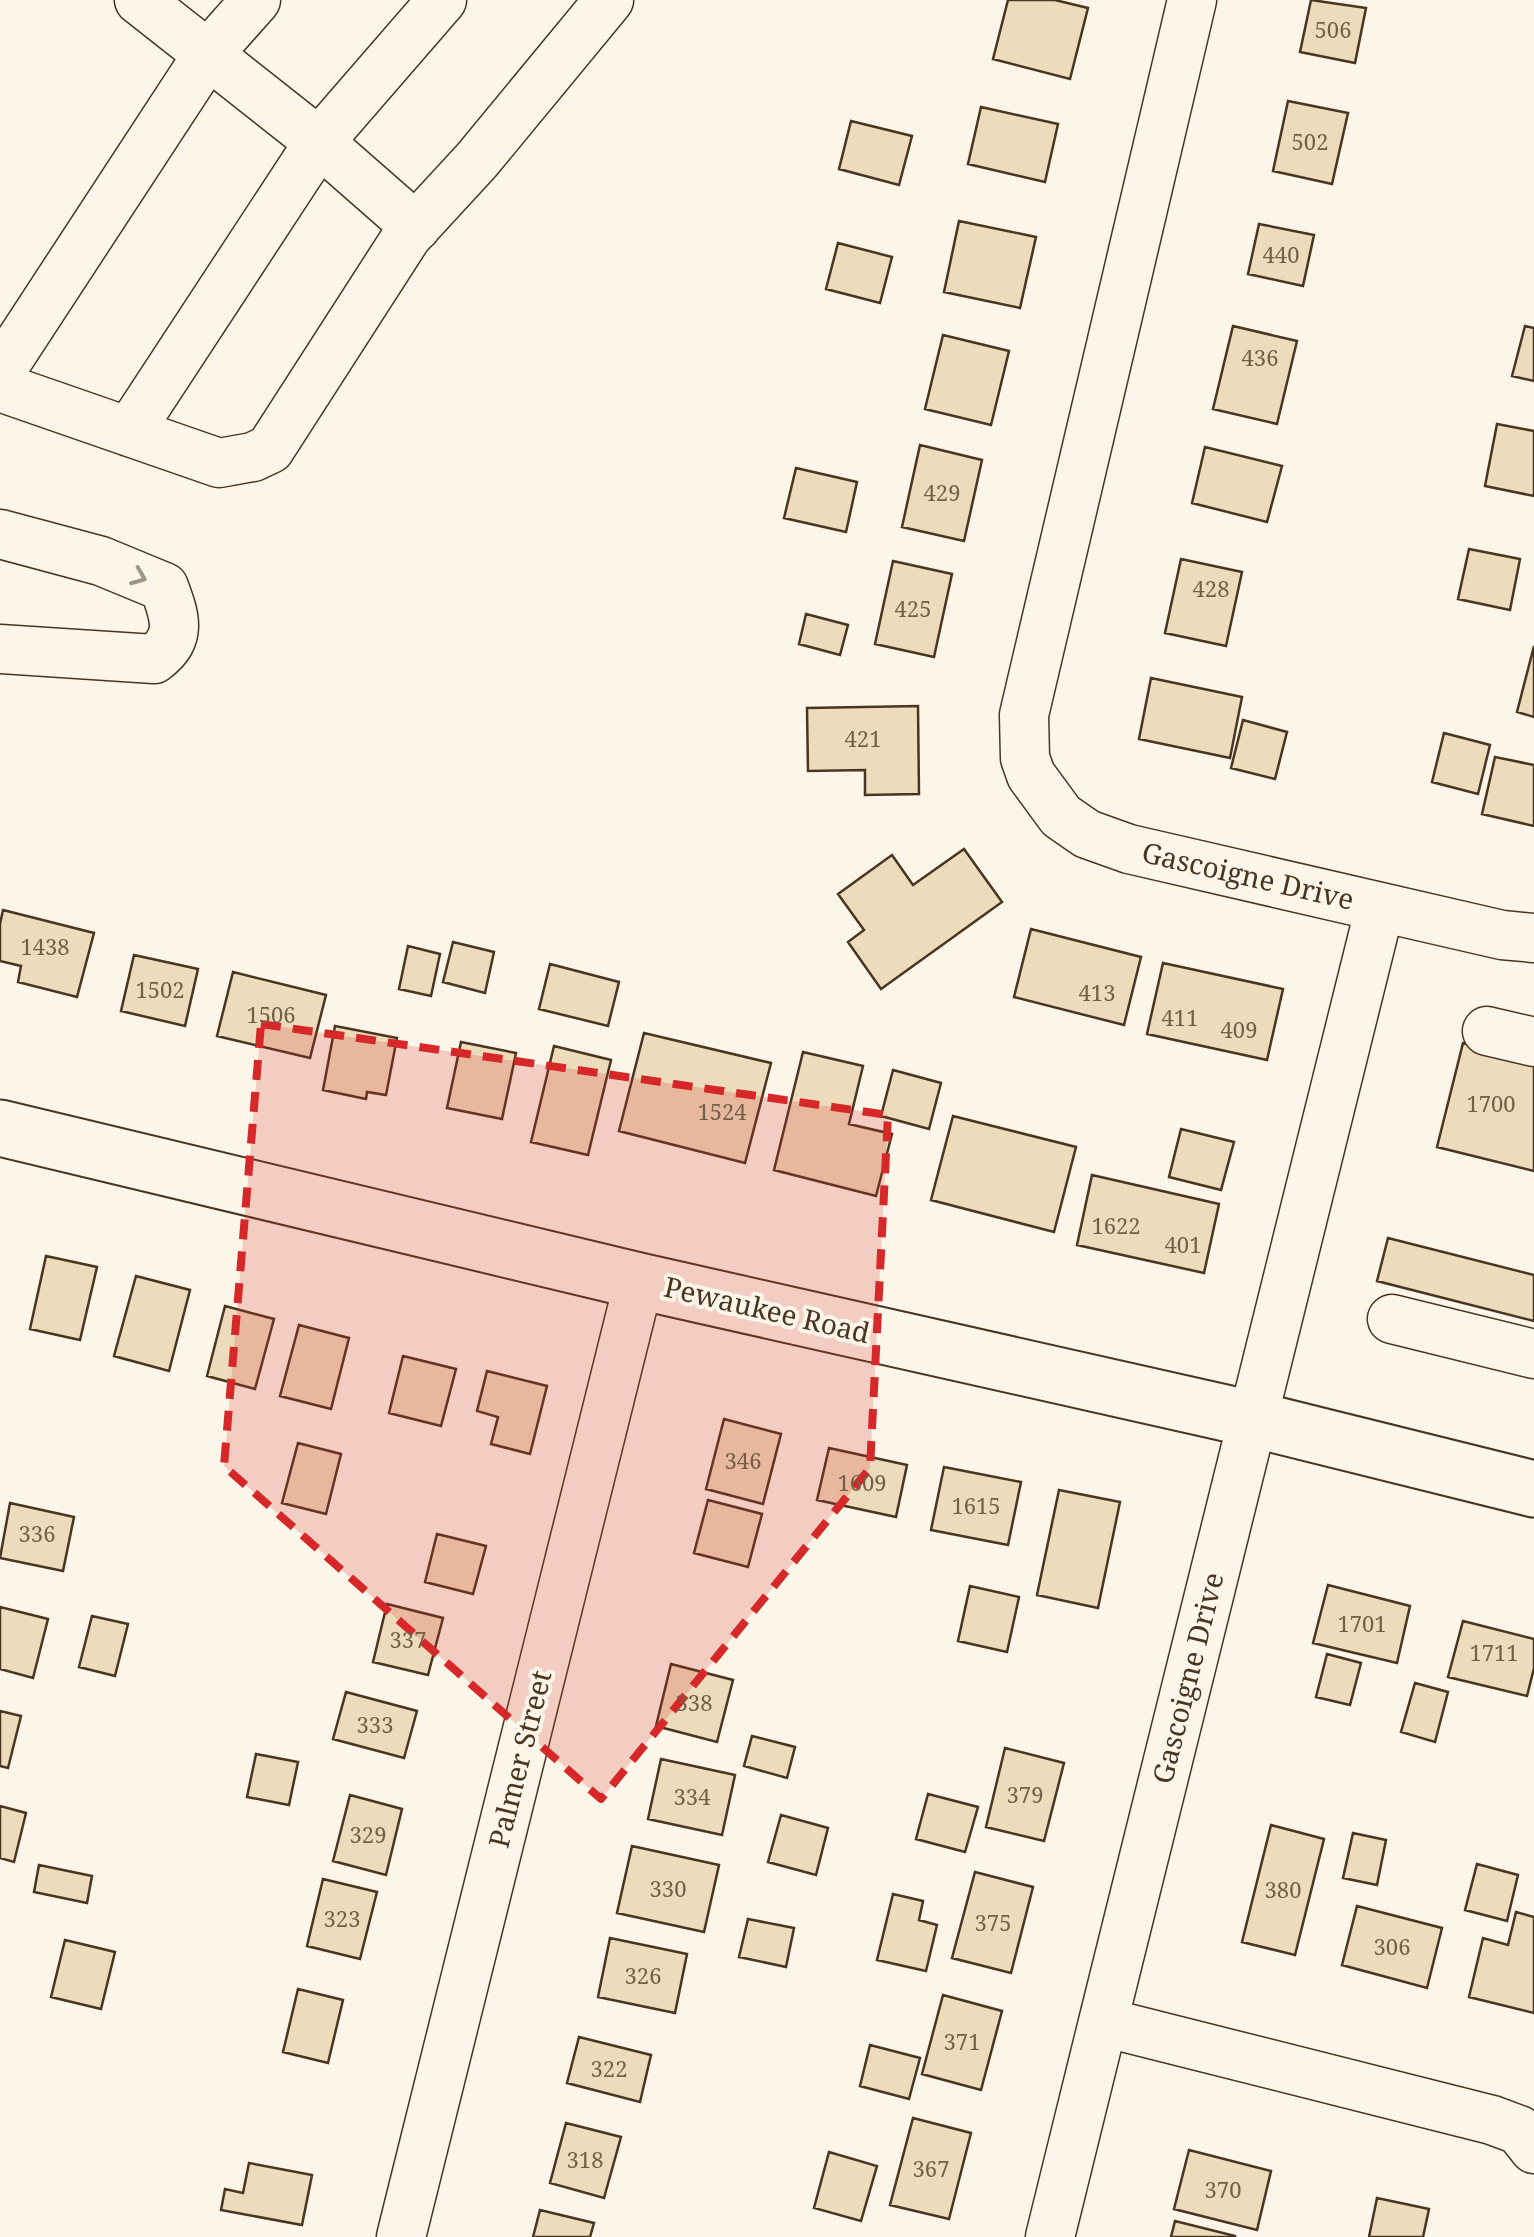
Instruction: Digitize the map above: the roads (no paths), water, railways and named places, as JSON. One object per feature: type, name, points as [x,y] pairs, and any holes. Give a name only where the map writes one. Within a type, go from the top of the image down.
[{"type":"main road","name":"Pewaukee Road","points":[[0,1128],[639,1282],[1252,1418],[1534,1489]]},
{"type":"street","points":[[139,0],[319,142],[416,227]]},
{"type":"street","points":[[0,372],[208,54],[256,0]]},
{"type":"street","points":[[129,432],[319,142],[442,0]]},
{"type":"street","points":[[0,387],[220,463],[253,457],[270,449],[416,227],[477,160],[609,0]]},
{"type":"street","name":"Gascoigne Drive","points":[[1050,2237],[1380,907],[1129,849],[1087,834],[1061,816],[1031,775],[1026,758],[1024,715],[1192,0]]},
{"type":"street","points":[[0,534],[101,562],[164,587],[175,628],[168,649],[154,660],[8,650]]},
{"type":"street","points":[[1380,907],[1502,935],[1534,938]]},
{"type":"street","points":[[1487,1031],[1534,1042]]},
{"type":"street","name":"Palmer Street","points":[[401,2237],[639,1282]]},
{"type":"street","points":[[1392,1320],[1534,1354]]},
{"type":"street","points":[[1103,2022],[1492,2120],[1518,2130],[1534,2149]]}]
